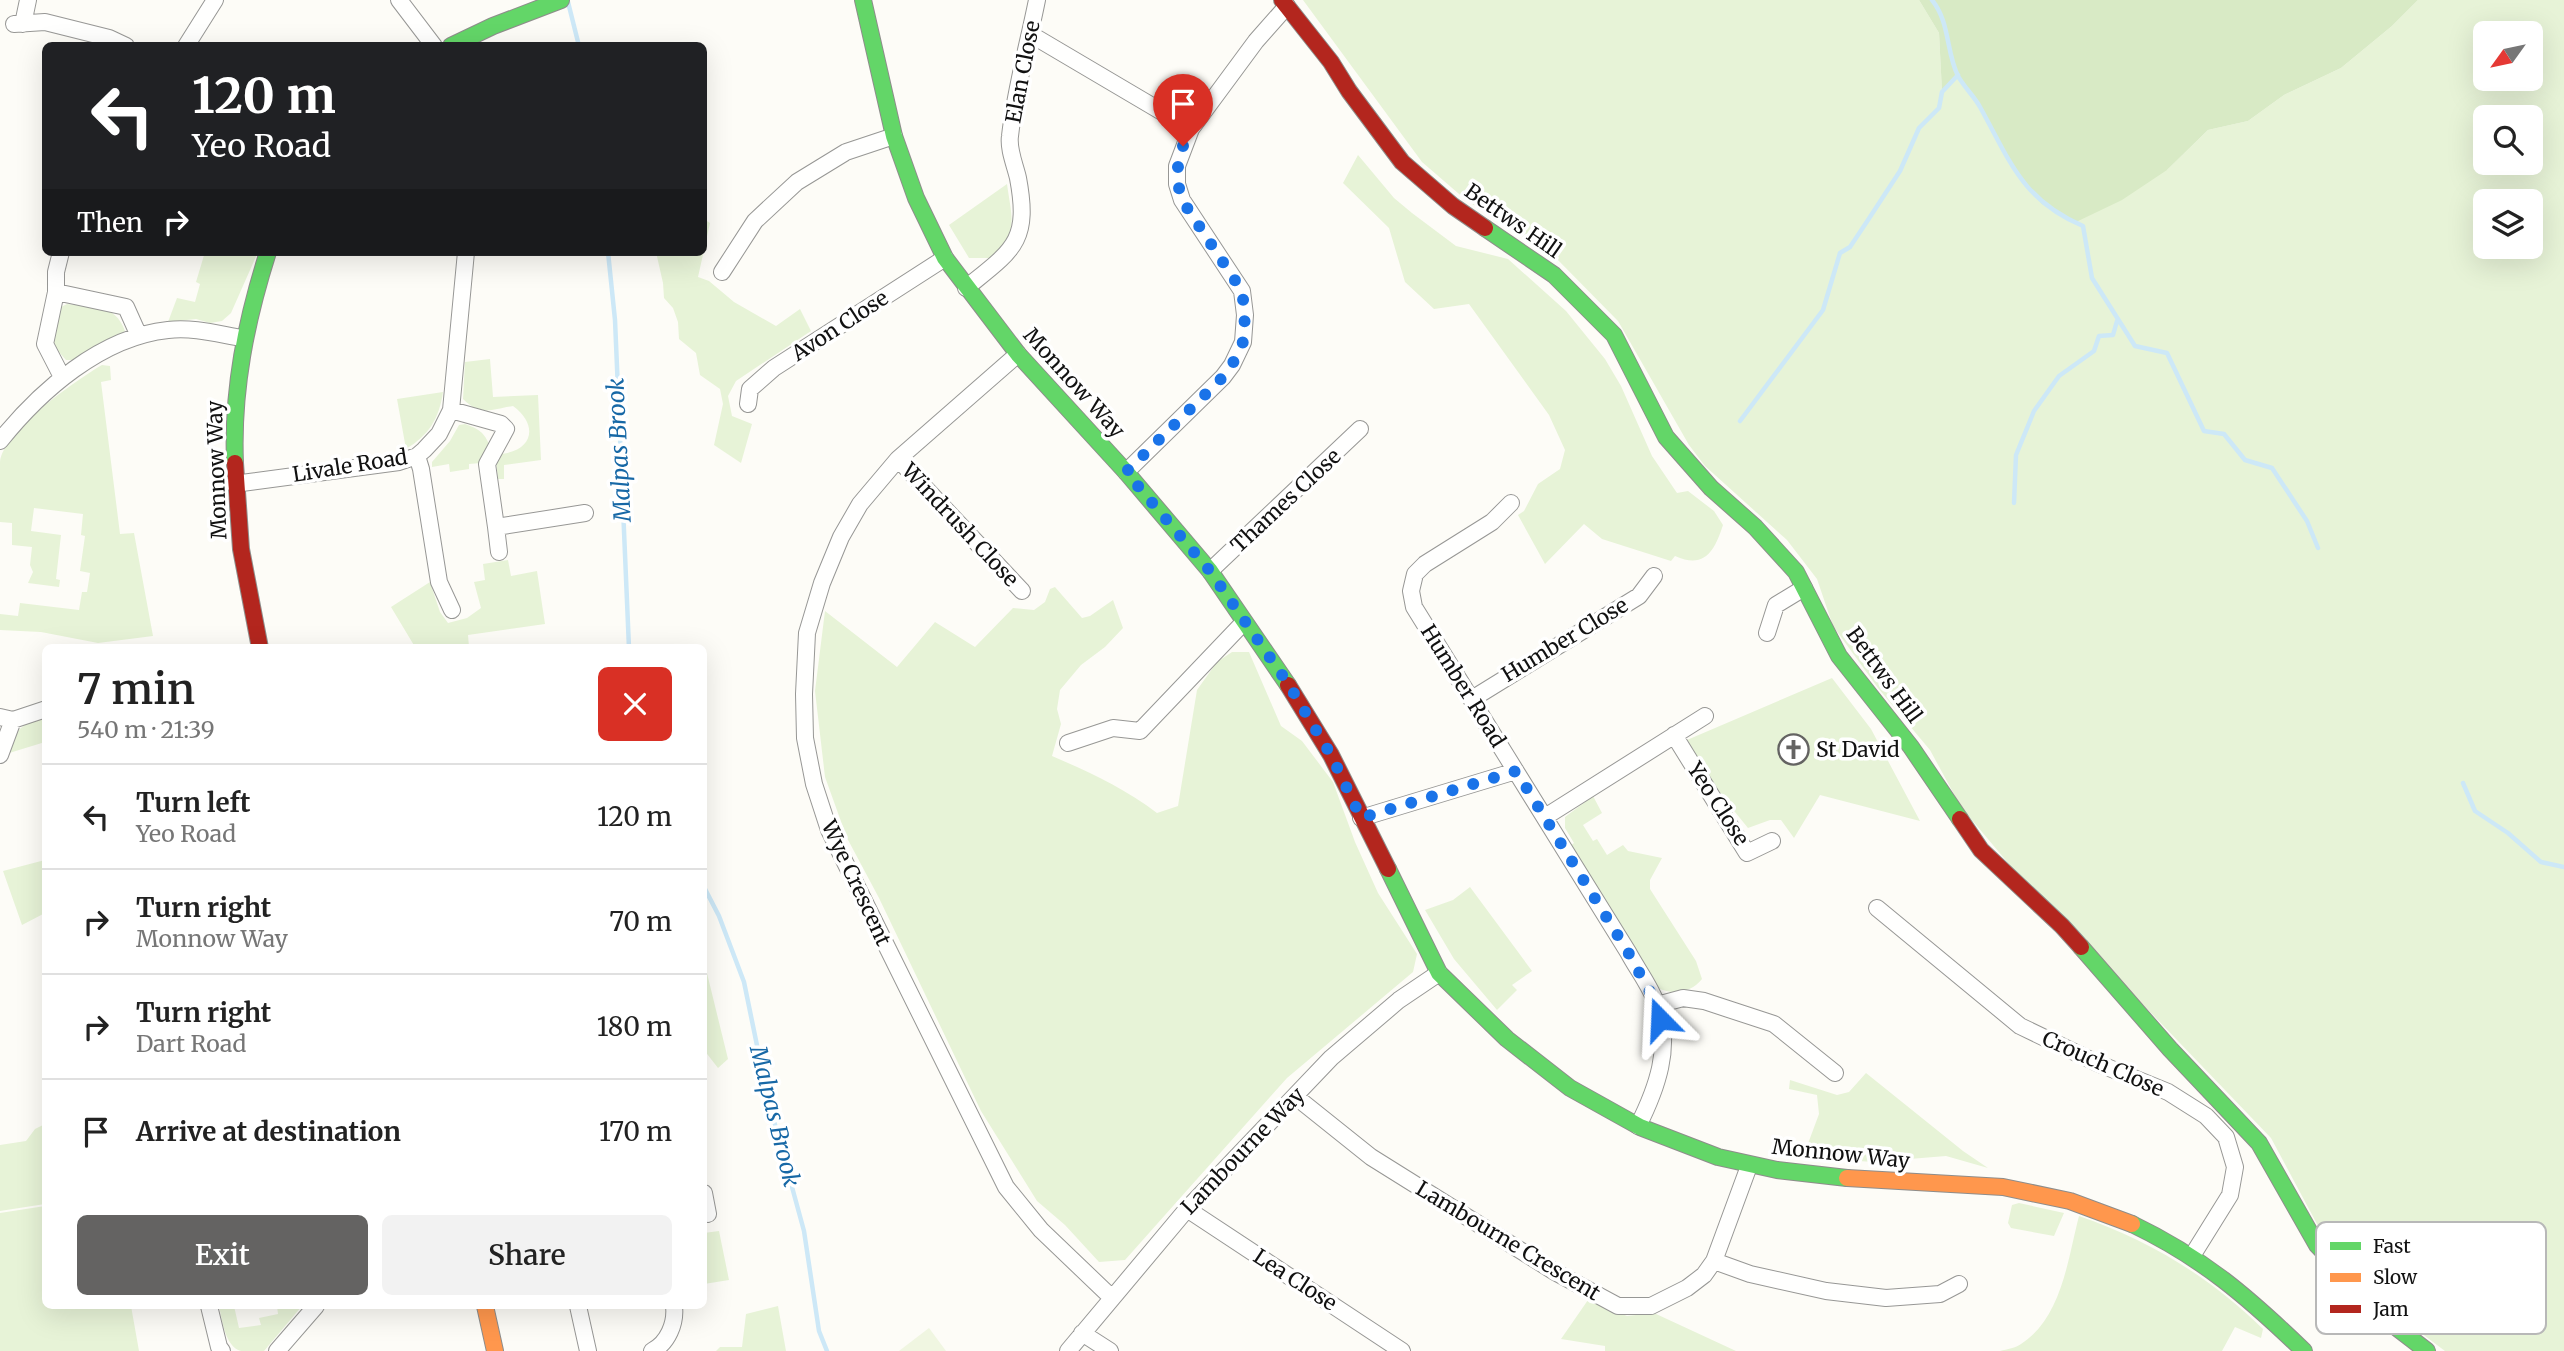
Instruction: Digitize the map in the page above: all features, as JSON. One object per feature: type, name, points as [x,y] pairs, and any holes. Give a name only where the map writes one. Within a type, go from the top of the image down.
[{"type":"street","points":[[28,0],[18,24],[45,22],[118,42]]},
{"type":"street","points":[[189,42],[215,0]]},
{"type":"street","points":[[399,0],[431,42]]},
{"type":"street","name":"Monnow Way","points":[[863,0],[894,136],[916,198],[945,258],[1018,354],[1126,472],[1210,571],[1289,685],[1324,744],[1439,972],[1509,1041],[1582,1096],[1638,1126],[1689,1148],[1749,1166],[1825,1178],[2002,1187],[2104,1210],[2136,1224],[2192,1256],[2247,1297],[2304,1351]]},
{"type":"street","name":"Elan Close","points":[[966,288],[1013,247],[1020,234],[1022,202],[1009,140],[1037,0]]},
{"type":"street","points":[[461,42],[493,26],[556,2]]},
{"type":"street","points":[[1126,472],[1223,377],[1243,342],[1245,315],[1242,291],[1182,200],[1177,184],[1177,166],[1191,129],[1285,3]]},
{"type":"street","name":"Bettws Hill","points":[[1285,3],[1402,162],[1453,206],[1554,275],[1614,335],[1665,437],[1711,488],[1755,527],[1796,572],[1839,656],[1911,747],[1981,850],[2062,926],[2170,1049],[2259,1143],[2316,1243]]},
{"type":"street","points":[[1030,34],[1191,129]]},
{"type":"street","points":[[722,272],[755,220],[797,182],[846,152],[894,136]]},
{"type":"street","points":[[60,256],[56,272],[56,292],[44,344],[62,377]]},
{"type":"street","name":"Monnow Way","points":[[259,644],[240,545],[234,484],[233,422],[243,338],[267,256]]},
{"type":"street","name":"Livale Road","points":[[234,484],[399,462],[417,456],[439,434],[451,410],[466,256]]},
{"type":"street","name":"Avon Close","points":[[748,404],[750,389],[774,368],[945,258]]},
{"type":"street","points":[[56,292],[126,307],[139,336]]},
{"type":"street","points":[[0,440],[23,413],[62,377],[113,347],[139,336],[167,330],[195,330],[243,338]]},
{"type":"street","name":"Wye Crescent","points":[[1018,354],[898,459],[860,504],[841,537],[822,583],[807,633],[805,738],[814,784],[829,830],[1006,1187],[1041,1230],[1111,1297]]},
{"type":"street","points":[[451,410],[501,424],[506,429],[487,464],[499,552]]},
{"type":"street","name":"Thames Close","points":[[1210,571],[1360,429]]},
{"type":"street","points":[[417,456],[439,583],[452,610]]},
{"type":"street","name":"Windrush Close","points":[[898,459],[1022,591]]},
{"type":"street","name":"Humber Road","points":[[1511,503],[1492,522],[1425,564],[1415,574],[1411,591],[1414,607],[1628,952],[1657,1005],[1662,1033],[1662,1064],[1652,1098],[1638,1126]]},
{"type":"street","points":[[496,527],[585,513]]},
{"type":"street","name":"Humber Close","points":[[1472,699],[1639,596],[1654,576]]},
{"type":"street","points":[[1767,634],[1776,605],[1804,588]]},
{"type":"street","points":[[1068,743],[1113,728],[1140,731],[1244,622]]},
{"type":"street","points":[[0,755],[6,719],[42,710]]},
{"type":"street","points":[[1545,817],[1705,716]]},
{"type":"street","name":"Yeo Close","points":[[1674,735],[1747,853],[1772,841]]},
{"type":"street","points":[[1361,818],[1516,771]]},
{"type":"street","name":"Crouch Close","points":[[1877,908],[2020,1026],[2097,1063],[2168,1092],[2206,1116],[2226,1137],[2235,1167],[2230,1195],[2192,1256]]},
{"type":"street","name":"Lambourne Way","points":[[1068,1351],[1187,1209],[1352,1038],[1439,972]]},
{"type":"street","points":[[1657,1005],[1683,998],[1704,1001],[1774,1024],[1835,1073]]},
{"type":"street","name":"Lambourne Crescent","points":[[1296,1097],[1371,1157],[1555,1272],[1618,1306],[1651,1306],[1687,1288],[1704,1275],[1714,1261],[1749,1166]]},
{"type":"street","points":[[707,1208],[708,1214]]},
{"type":"street","name":"Lea Close","points":[[1187,1209],[1402,1351]]},
{"type":"street","points":[[1714,1261],[1750,1274],[1826,1291],[1886,1298],[1940,1294],[1959,1284]]},
{"type":"street","points":[[210,1309],[222,1351]]},
{"type":"street","points":[[285,1348],[314,1309]]},
{"type":"street","points":[[486,1309],[495,1351]]},
{"type":"street","points":[[579,1309],[588,1351]]},
{"type":"street","points":[[652,1351],[659,1348],[668,1336],[673,1324],[674,1309]]},
{"type":"street","points":[[1082,1333],[1110,1351]]},
{"type":"street","name":"Bettws Hill","points":[[2405,1334],[2427,1351]]},
{"type":"green space","points":[[1303,0],[1919,0],[1939,33],[1942,91],[1958,75],[1977,101],[2167,170],[2208,130],[2248,121],[2284,95],[2341,68],[2392,26],[2418,0],[2564,0],[2564,1351],[2445,1351],[2422,1334],[2546,1334],[2546,1222],[2316,1222],[2271,1138],[2014,870],[1961,807],[1930,750],[1878,688],[1833,626],[1817,579],[1787,540],[1705,466],[1689,445],[1618,321],[1555,257],[1466,200],[1422,162]]},
{"type":"green space","points":[[1919,0],[2418,0],[2392,26],[2341,68],[2284,95],[2248,121],[2208,130],[2167,170],[2122,200],[2074,223],[2042,204],[2020,180],[1977,101],[1958,76],[1942,92],[1939,33]]},
{"type":"green space","points":[[1358,155],[1394,198],[1456,246],[1508,259],[1566,311],[1605,359],[1621,386],[1652,456],[1677,493],[1688,491],[1714,511],[1723,525],[1708,555],[1694,560],[1675,556],[1671,561],[1602,539],[1584,524],[1545,564],[1518,515],[1524,511],[1538,484],[1560,469],[1565,450],[1549,415],[1469,304],[1434,309],[1405,282],[1389,228],[1343,183]]},
{"type":"green space","points":[[1007,184],[1012,216],[1006,240],[991,258],[969,258],[949,225]]},
{"type":"green space","points":[[204,256],[256,256],[231,313],[222,321],[210,323],[196,319],[168,322],[177,298],[195,302],[200,284],[196,282]]},
{"type":"green space","points":[[657,256],[703,256],[698,277],[709,281],[734,302],[776,326],[800,309],[811,331],[736,381],[728,396],[732,416],[752,424],[741,463],[714,445],[723,404],[720,389],[700,375],[696,353],[679,339],[678,322],[673,308],[664,298]]},
{"type":"green space","points":[[67,304],[94,306],[109,311],[121,322],[125,331],[75,360],[66,360],[52,338],[61,307]]},
{"type":"green space","points":[[490,359],[493,397],[538,395],[541,460],[504,465],[504,479],[498,479],[496,461],[499,454],[510,452],[525,443],[529,429],[527,422],[513,406],[481,410],[463,399],[465,362]]},
{"type":"green space","points":[[102,365],[110,366],[111,380],[101,382],[120,534],[134,533],[153,636],[98,643],[41,632],[0,630],[0,614],[18,616],[20,603],[79,610],[82,592],[87,592],[90,573],[80,571],[85,536],[81,535],[83,514],[34,508],[31,531],[61,535],[56,579],[60,580],[59,587],[28,583],[33,572],[30,565],[32,547],[12,545],[12,523],[0,522],[0,462],[4,449],[27,421],[75,382]]},
{"type":"green space","points":[[443,392],[432,425],[406,449],[397,399]]},
{"type":"green space","points":[[465,424],[486,437],[490,446],[481,463],[469,464],[469,469],[450,472],[449,464],[432,467],[432,462],[450,441],[459,425]]},
{"type":"green space","points":[[508,560],[511,576],[537,571],[545,624],[468,635],[469,644],[413,644],[391,607],[430,582],[440,612],[448,623],[467,618],[481,608],[474,582],[485,580],[483,564]]},
{"type":"green space","points":[[1055,587],[1082,618],[1090,616],[1113,600],[1123,628],[1105,647],[1081,665],[1060,690],[1057,709],[1061,724],[1052,756],[1119,788],[1157,813],[1178,806],[1197,690],[1217,662],[1232,652],[1249,652],[1281,726],[1302,741],[1333,782],[1355,842],[1378,893],[1417,954],[1413,972],[1287,1078],[1125,1260],[1099,1262],[1065,1225],[1037,1201],[981,1111],[879,898],[847,838],[825,777],[815,691],[825,611],[897,667],[935,622],[975,647],[1013,608],[1034,610],[1045,602],[1050,589]]},
{"type":"green space","points":[[1832,678],[1871,729],[1920,821],[1820,795],[1794,838],[1781,820],[1770,820],[1748,828],[1722,796],[1687,740]]},
{"type":"green space","points":[[42,717],[42,743],[6,754],[13,738],[29,722]]},
{"type":"green space","points":[[1593,796],[1602,813],[1583,825],[1593,841],[1597,839],[1607,855],[1623,845],[1628,851],[1662,858],[1650,880],[1650,889],[1696,961],[1702,979],[1687,990],[1668,992],[1656,987],[1570,846],[1574,843],[1565,828],[1565,817]]},
{"type":"green space","points":[[42,861],[42,915],[22,925],[3,871]]},
{"type":"green space","points":[[1470,887],[1532,971],[1512,985],[1517,990],[1497,1010],[1454,959],[1425,910],[1453,900]]},
{"type":"green space","points":[[707,973],[728,1059],[718,1068],[707,1054]]},
{"type":"green space","points":[[1866,1073],[1988,1168],[1946,1156],[1873,1162],[1803,1157],[1819,1114],[1817,1095],[1789,1089],[1790,1080],[1837,1095],[1849,1092]]},
{"type":"green space","points":[[42,1126],[42,1204],[0,1211],[0,1145],[26,1141],[35,1129]]},
{"type":"green space","points":[[2019,1203],[2064,1213],[2054,1236],[2011,1228],[2008,1223],[2012,1205]]},
{"type":"green space","points":[[42,1206],[42,1309],[132,1309],[139,1351],[0,1351],[0,1213]]},
{"type":"green space","points":[[2079,1216],[2130,1236],[2200,1277],[2263,1329],[2261,1338],[2235,1327],[2222,1351],[2000,1351],[2021,1344],[2035,1333],[2046,1319],[2067,1268]]},
{"type":"green space","points":[[719,1231],[729,1280],[707,1284],[707,1233]]},
{"type":"green space","points":[[1588,1300],[1627,1316],[1654,1313],[1736,1351],[1605,1351],[1605,1346],[1561,1339]]},
{"type":"green space","points":[[778,1306],[786,1351],[716,1351],[720,1347],[742,1347],[746,1314]]},
{"type":"green space","points":[[220,1309],[235,1309],[239,1328],[261,1325],[259,1318],[278,1314],[277,1309],[299,1309],[264,1351],[241,1351],[236,1348],[231,1344]]},
{"type":"green space","points":[[929,1328],[946,1351],[899,1351]]},
{"type":"waterway","points":[[1932,0],[1942,18],[1958,76],[1978,103],[2020,177],[2045,204],[2083,226],[2092,278],[2135,346],[2167,353],[2204,431],[2224,434],[2245,460],[2272,468],[2307,521],[2318,548]]},
{"type":"waterway","name":"Malpas Brook","points":[[568,2],[578,42]]},
{"type":"waterway","points":[[1740,421],[1823,310],[1840,253],[1850,247],[1868,220],[1900,171],[1919,128],[1939,108],[1942,92],[1958,75]]},
{"type":"waterway","name":"Malpas Brook","points":[[608,256],[615,320],[629,644]]},
{"type":"waterway","points":[[2014,503],[2016,455],[2034,411],[2059,376],[2094,351],[2099,336],[2113,335],[2117,321]]},
{"type":"waterway","points":[[2463,783],[2475,811],[2508,833],[2541,862],[2564,867]]},
{"type":"waterway","name":"Malpas Brook","points":[[707,893],[719,916],[744,982],[768,1099],[804,1231],[819,1331],[827,1351]]},
{"type":"traffic: fast","points":[[459,42],[561,0]]},
{"type":"traffic: fast","points":[[863,0],[894,136],[916,198],[945,258],[1018,354],[1126,472],[1210,571],[1288,685]]},
{"type":"traffic: fast","points":[[1485,228],[1554,275],[1614,335],[1666,437],[1711,488],[1755,527],[1796,572],[1839,656],[1911,747],[1960,819]]},
{"type":"traffic: fast","points":[[235,463],[236,409],[242,356],[267,256]]},
{"type":"traffic: fast","points":[[1388,869],[1439,973],[1507,1039],[1570,1088],[1640,1127],[1718,1157],[1777,1170],[1847,1178]]},
{"type":"traffic: fast","points":[[2081,947],[2170,1049],[2259,1143],[2316,1243]]},
{"type":"traffic: fast","points":[[2132,1224],[2181,1251],[2224,1280],[2304,1351]]},
{"type":"traffic: fast","points":[[2405,1334],[2427,1351]]},
{"type":"traffic: slow","points":[[1847,1178],[2003,1187],[2070,1201],[2132,1224]]},
{"type":"traffic: slow","points":[[486,1309],[495,1351]]},
{"type":"traffic: jam","points":[[1282,0],[1331,62],[1349,91],[1402,162],[1453,206],[1485,228]]},
{"type":"traffic: jam","points":[[235,463],[241,549],[259,644]]},
{"type":"traffic: jam","points":[[1288,685],[1331,755],[1388,869]]},
{"type":"traffic: jam","points":[[1960,819],[1981,850],[2081,947]]},
{"type":"place","name":"St David","points":[[1793,750]]},
{"type":"route","points":[[1183,146],[1177,166],[1177,184],[1182,200],[1242,291],[1245,315],[1243,342],[1223,377],[1126,472],[1210,571],[1289,685],[1331,755],[1361,818],[1516,771],[1628,952],[1657,1005],[1660,1019]]}]
